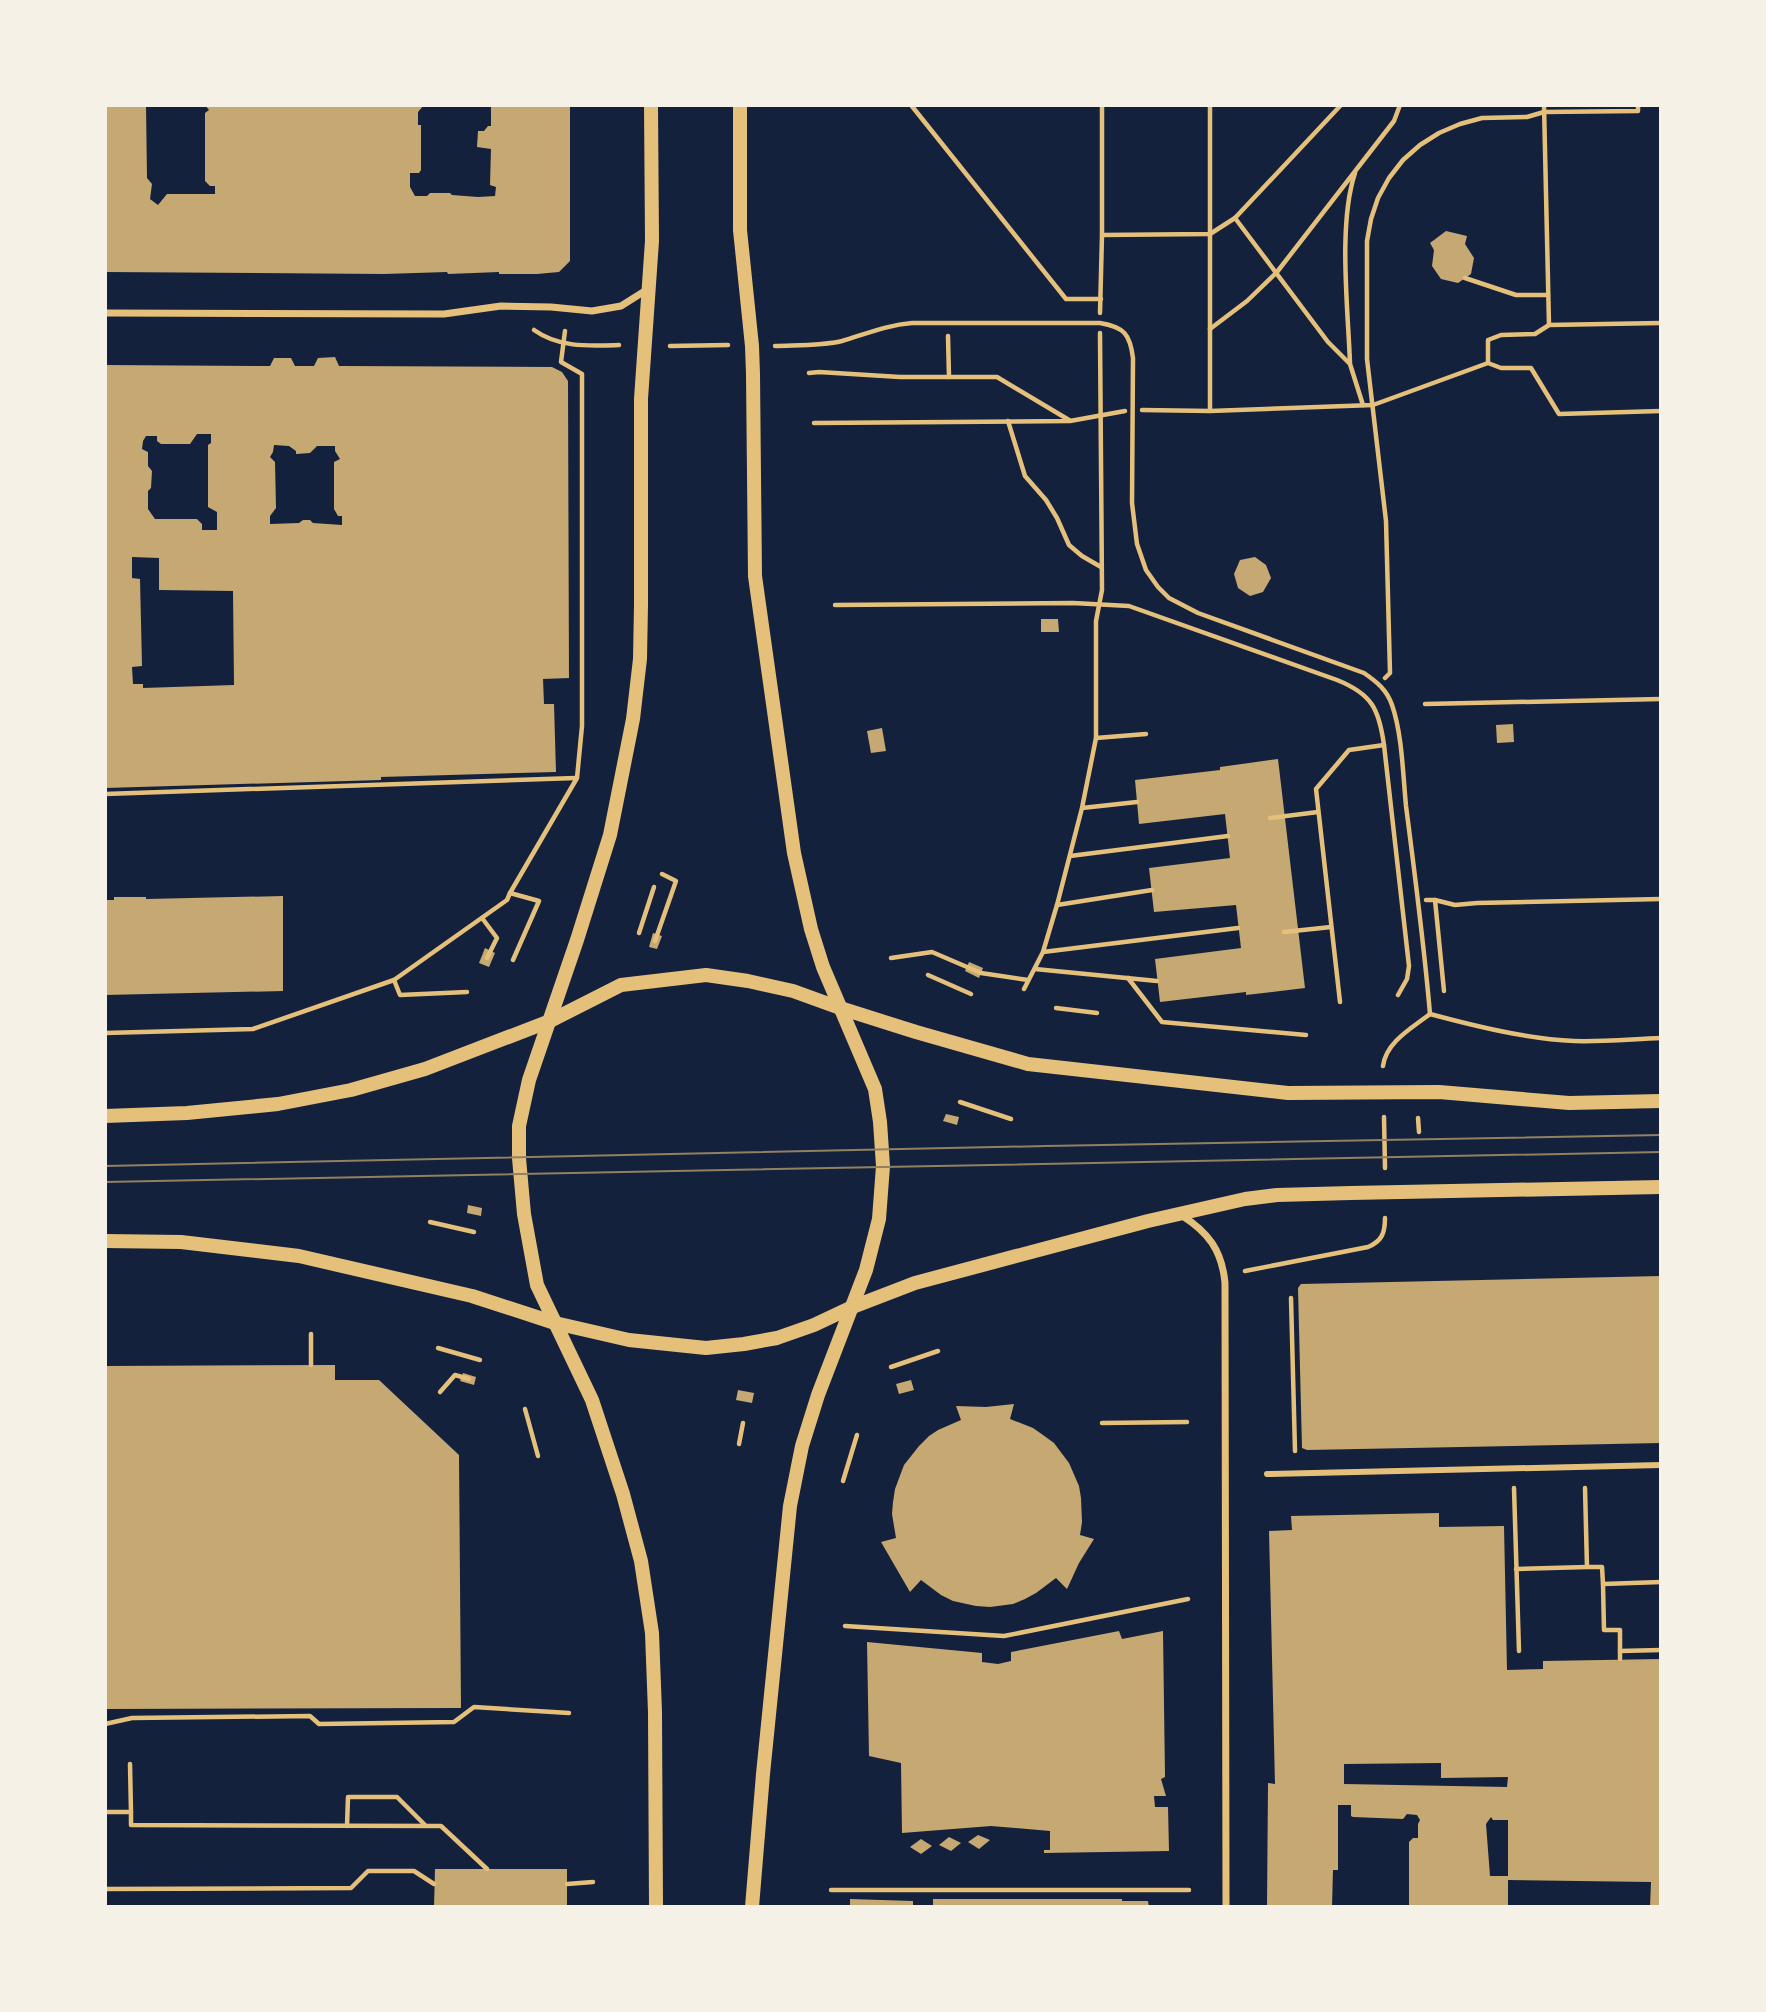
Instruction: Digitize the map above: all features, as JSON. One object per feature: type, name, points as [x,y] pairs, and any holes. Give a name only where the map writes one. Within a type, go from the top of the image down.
[{"type":"main road","points":[[651,105],[652,242],[641,399],[640,659],[633,719],[610,835],[529,1080],[519,1126],[519,1158],[524,1214],[537,1285],[592,1400],[641,1561],[652,1633],[656,1907]]},
{"type":"main road","points":[[740,105],[740,230],[753,374],[755,576],[794,853],[811,929],[823,967],[875,1089],[883,1166],[879,1219],[866,1270],[818,1395],[802,1446],[790,1506],[766,1734],[752,1907]]},
{"type":"main road","points":[[105,1116],[187,1113],[278,1104],[351,1090],[425,1069],[550,1021],[621,985],[689,975],[706,975],[793,990],[916,1032],[1028,1064],[1288,1093],[1439,1092],[1569,1103],[1661,1101]]},
{"type":"main road","points":[[105,1241],[181,1242],[299,1256],[472,1296],[555,1323],[629,1340],[706,1348],[777,1338],[915,1283],[1245,1199],[1277,1195],[1661,1186]]},
{"type":"street","points":[[105,313],[444,314],[501,306],[592,311],[621,306],[649,289]]},
{"type":"street","points":[[1179,1214],[1199,1226],[1211,1239],[1219,1256],[1225,1283],[1226,1907]]},
{"type":"street","points":[[1267,1474],[1661,1465]]},
{"type":"path","points":[[911,105],[1066,299],[1101,299]]},
{"type":"path","points":[[1100,313],[1102,105]]},
{"type":"path","points":[[1210,105],[1210,411]]},
{"type":"path","points":[[1102,234],[1210,234],[1235,218],[1341,105]]},
{"type":"path","points":[[1210,330],[1247,301],[1277,272],[1394,121],[1400,105]]},
{"type":"path","points":[[1544,105],[1549,325]]},
{"type":"path","points":[[1385,678],[1390,673],[1386,521],[1367,359],[1367,241],[1378,198],[1389,178],[1411,153],[1439,132],[1460,124],[1482,118],[1527,117],[1544,112],[1640,110]]},
{"type":"path","points":[[1357,169],[1350,189],[1346,246],[1350,364],[1363,405]]},
{"type":"path","points":[[1235,218],[1328,342],[1350,364]]},
{"type":"path","points":[[1465,278],[1516,295],[1548,295]]},
{"type":"path","points":[[501,306],[539,333],[564,343],[616,345]]},
{"type":"path","points":[[105,1033],[253,1029],[394,980],[507,900],[577,778],[582,726],[582,374],[561,362],[567,323]]},
{"type":"path","points":[[778,345],[823,344],[897,324],[912,323],[1100,323],[1120,328],[1131,344],[1133,358],[1132,503],[1137,544],[1146,570],[1158,587],[1170,598],[1198,613],[1364,673],[1387,694],[1398,735],[1430,1014]]},
{"type":"path","points":[[1488,363],[1488,340],[1501,335],[1535,334],[1549,325],[1661,323]]},
{"type":"path","points":[[1024,989],[1035,969],[1057,905],[1082,808],[1096,738],[1096,621],[1102,590],[1100,333]]},
{"type":"path","points":[[948,336],[949,377]]},
{"type":"path","points":[[669,346],[726,345]]},
{"type":"path","points":[[1142,410],[1210,411],[1373,405],[1488,363],[1501,368],[1531,368],[1559,414],[1661,411]]},
{"type":"path","points":[[809,373],[998,377],[1070,421]]},
{"type":"path","points":[[814,423],[1070,421],[1125,411]]},
{"type":"path","points":[[1008,421],[1025,476],[1046,500],[1069,545],[1101,567]]},
{"type":"path","points":[[835,605],[1073,603],[1129,606],[1337,680],[1360,691],[1367,697],[1379,718],[1384,745],[1409,966],[1407,979],[1398,995]]},
{"type":"path","points":[[1367,697],[1373,691]]},
{"type":"path","points":[[1425,704],[1661,699]]},
{"type":"path","points":[[1096,738],[1146,734]]},
{"type":"path","points":[[1340,1002],[1315,789],[1349,750],[1384,745]]},
{"type":"path","points":[[105,794],[577,778]]},
{"type":"path","points":[[1082,808],[1137,802]]},
{"type":"path","points":[[1270,818],[1318,812]]},
{"type":"path","points":[[1070,856],[1228,836]]},
{"type":"path","points":[[655,941],[676,881],[662,874]]},
{"type":"path","points":[[639,933],[654,887]]},
{"type":"path","points":[[1057,905],[1152,890]]},
{"type":"path","points":[[510,893],[539,901],[513,960]]},
{"type":"path","points":[[1426,900],[1455,905],[1661,899]]},
{"type":"path","points":[[1436,900],[1444,991]]},
{"type":"path","points":[[1403,903],[1409,902]]},
{"type":"path","points":[[482,918],[497,938],[487,958]]},
{"type":"path","points":[[1284,932],[1331,927]]},
{"type":"path","points":[[1042,951],[1238,928]]},
{"type":"path","points":[[891,958],[932,952],[981,973],[1028,980]]},
{"type":"path","points":[[1035,969],[1157,981]]},
{"type":"path","points":[[928,975],[971,994]]},
{"type":"path","points":[[1128,978],[1162,1022],[1306,1035]]},
{"type":"path","points":[[394,980],[400,995],[467,992]]},
{"type":"path","points":[[1056,1008],[1097,1013]]},
{"type":"path","points":[[1430,1014],[1554,1039],[1576,1041],[1661,1038]]},
{"type":"path","points":[[1383,1064],[1393,1044],[1430,1014]]},
{"type":"path","points":[[960,1102],[1011,1119]]},
{"type":"path","points":[[1418,1118],[1419,1132]]},
{"type":"path","points":[[1384,1119],[1384,1131]]},
{"type":"path","points":[[1254,1269],[1368,1247],[1383,1237],[1385,1220]]},
{"type":"path","points":[[430,1222],[474,1232]]},
{"type":"path","points":[[1291,1298],[1295,1473]]},
{"type":"path","points":[[311,1334],[311,1365]]},
{"type":"path","points":[[438,1348],[480,1360]]},
{"type":"path","points":[[891,1367],[938,1351]]},
{"type":"path","points":[[439,1392],[455,1375],[469,1379]]},
{"type":"path","points":[[525,1409],[538,1456]]},
{"type":"path","points":[[1102,1423],[1187,1422]]},
{"type":"path","points":[[739,1444],[743,1423]]},
{"type":"path","points":[[843,1481],[857,1435]]},
{"type":"path","points":[[1585,1466],[1587,1567]]},
{"type":"path","points":[[1514,1468],[1519,1651]]},
{"type":"path","points":[[1517,1569],[1602,1567],[1604,1630],[1620,1630],[1620,1659]]},
{"type":"path","points":[[1603,1584],[1661,1582]]},
{"type":"path","points":[[845,1626],[1004,1636],[1188,1599]]},
{"type":"path","points":[[1620,1651],[1661,1650]]},
{"type":"path","points":[[105,1724],[132,1718],[310,1716],[319,1724],[454,1723],[474,1707],[569,1713]]},
{"type":"path","points":[[130,1764],[131,1825],[441,1826],[487,1869]]},
{"type":"path","points":[[347,1826],[348,1797],[397,1797],[426,1826]]},
{"type":"path","points":[[105,1812],[131,1812]]},
{"type":"path","points":[[105,1889],[351,1888],[368,1871],[414,1871],[434,1884]]},
{"type":"path","points":[[567,1884],[593,1882]]},
{"type":"path","points":[[831,1890],[1189,1890]]},
{"type":"building","points":[[105,105],[146,105],[147,178],[152,184],[150,199],[158,205],[167,194],[215,194],[215,186],[210,186],[205,181],[205,113],[209,110],[205,105],[424,105],[418,112],[418,125],[421,125],[421,170],[419,173],[410,173],[410,187],[415,196],[450,193],[478,197],[495,196],[496,187],[490,185],[491,149],[477,147],[478,131],[484,131],[491,126],[491,105],[570,105],[570,261],[559,272],[537,274],[105,272]]},
{"type":"building","points":[[1446,231],[1467,236],[1465,244],[1474,258],[1471,274],[1458,283],[1441,279],[1432,266],[1434,250],[1430,243]]},
{"type":"building","points":[[335,357],[339,366],[552,367],[562,372],[568,381],[569,678],[543,679],[544,704],[554,704],[556,772],[105,788],[105,365],[270,366],[274,358],[291,358],[295,366],[314,366],[318,358]],"holes":[[[197,434],[211,434],[211,443],[208,445],[208,507],[217,512],[217,530],[202,530],[202,524],[197,519],[155,519],[148,509],[152,471],[148,466],[148,452],[142,449],[146,436],[157,436],[157,441],[161,444],[190,444]],[[274,445],[289,446],[296,454],[310,453],[317,446],[335,446],[340,459],[334,462],[334,509],[338,516],[342,516],[342,525],[313,523],[310,520],[270,524],[270,516],[276,508],[275,462],[270,457]],[[132,557],[159,558],[159,590],[233,591],[234,685],[143,688],[143,684],[133,684],[132,667],[142,666],[140,579],[132,578]]]},
{"type":"building","points":[[1255,557],[1266,565],[1271,578],[1263,592],[1250,596],[1238,588],[1234,574],[1240,560]]},
{"type":"building","points":[[1041,619],[1058,619],[1059,632],[1041,632]]},
{"type":"building","points":[[1513,724],[1514,742],[1497,743],[1496,725]]},
{"type":"building","points":[[882,728],[886,751],[871,753],[867,731]]},
{"type":"building","points":[[1278,759],[1305,988],[1160,1002],[1155,959],[1241,948],[1236,905],[1154,912],[1149,868],[1230,858],[1225,814],[1139,824],[1135,780],[1220,770],[1220,767]]},
{"type":"building","points":[[283,896],[283,991],[105,995],[105,900],[114,900],[114,897],[146,899]]},
{"type":"building","points":[[653,933],[662,936],[657,949],[649,947]]},
{"type":"building","points":[[485,948],[495,953],[489,967],[479,963]]},
{"type":"building","points":[[969,962],[983,968],[979,978],[965,971]]},
{"type":"building","points":[[946,1114],[959,1117],[957,1125],[943,1121]]},
{"type":"building","points":[[468,1205],[482,1208],[481,1216],[467,1213]]},
{"type":"building","points":[[1661,1276],[1661,1443],[1302,1448],[1298,1288],[1301,1284]]},
{"type":"building","points":[[335,1365],[335,1380],[379,1380],[459,1455],[461,1708],[105,1709],[105,1366]]},
{"type":"building","points":[[463,1373],[476,1377],[474,1385],[460,1381]]},
{"type":"building","points":[[911,1380],[914,1390],[899,1394],[896,1384]]},
{"type":"building","points":[[738,1390],[754,1393],[752,1403],[736,1400]]},
{"type":"building","points":[[1014,1404],[1010,1419],[1033,1428],[1054,1443],[1069,1463],[1079,1486],[1082,1522],[1080,1535],[1094,1539],[1067,1589],[1056,1578],[1025,1599],[1013,1604],[990,1607],[953,1601],[921,1580],[910,1592],[881,1542],[896,1538],[893,1502],[904,1465],[929,1436],[961,1420],[956,1406]]},
{"type":"building","points":[[1439,1513],[1439,1527],[1504,1526],[1507,1670],[1543,1669],[1543,1661],[1661,1659],[1661,1907],[1650,1907],[1651,1882],[1508,1880],[1508,1905],[1409,1907],[1409,1842],[1418,1838],[1420,1820],[1417,1815],[1407,1814],[1403,1819],[1353,1817],[1351,1805],[1338,1805],[1338,1870],[1333,1870],[1332,1907],[1267,1907],[1268,1783],[1275,1784],[1269,1531],[1292,1530],[1291,1516]],"holes":[[[1441,1763],[1441,1778],[1508,1777],[1507,1787],[1344,1784],[1344,1764]],[[1491,1817],[1493,1820],[1508,1820],[1508,1876],[1490,1876],[1486,1824]]]},
{"type":"building","points":[[1119,1631],[1122,1639],[1163,1631],[1165,1777],[1161,1779],[1166,1796],[1154,1796],[1155,1807],[1168,1807],[1169,1851],[1044,1853],[1044,1850],[1050,1850],[1050,1831],[991,1826],[902,1833],[901,1763],[869,1756],[867,1642],[982,1653],[982,1662],[998,1664],[1011,1661],[1011,1652]]},
{"type":"building","points":[[978,1835],[990,1840],[979,1849],[968,1842]]},
{"type":"building","points":[[949,1837],[961,1843],[951,1851],[939,1845]]},
{"type":"building","points":[[921,1839],[932,1846],[921,1854],[910,1847]]},
{"type":"building","points":[[435,1869],[567,1869],[567,1907],[434,1907]]},
{"type":"building","points":[[850,1899],[913,1901],[913,1907],[850,1907]]},
{"type":"building","points":[[933,1899],[1122,1899],[1148,1901],[1149,1907],[933,1907]]},
{"type":"tram line","points":[[105,1166],[1661,1135]]},
{"type":"tram line","points":[[105,1182],[1661,1152]]}]
